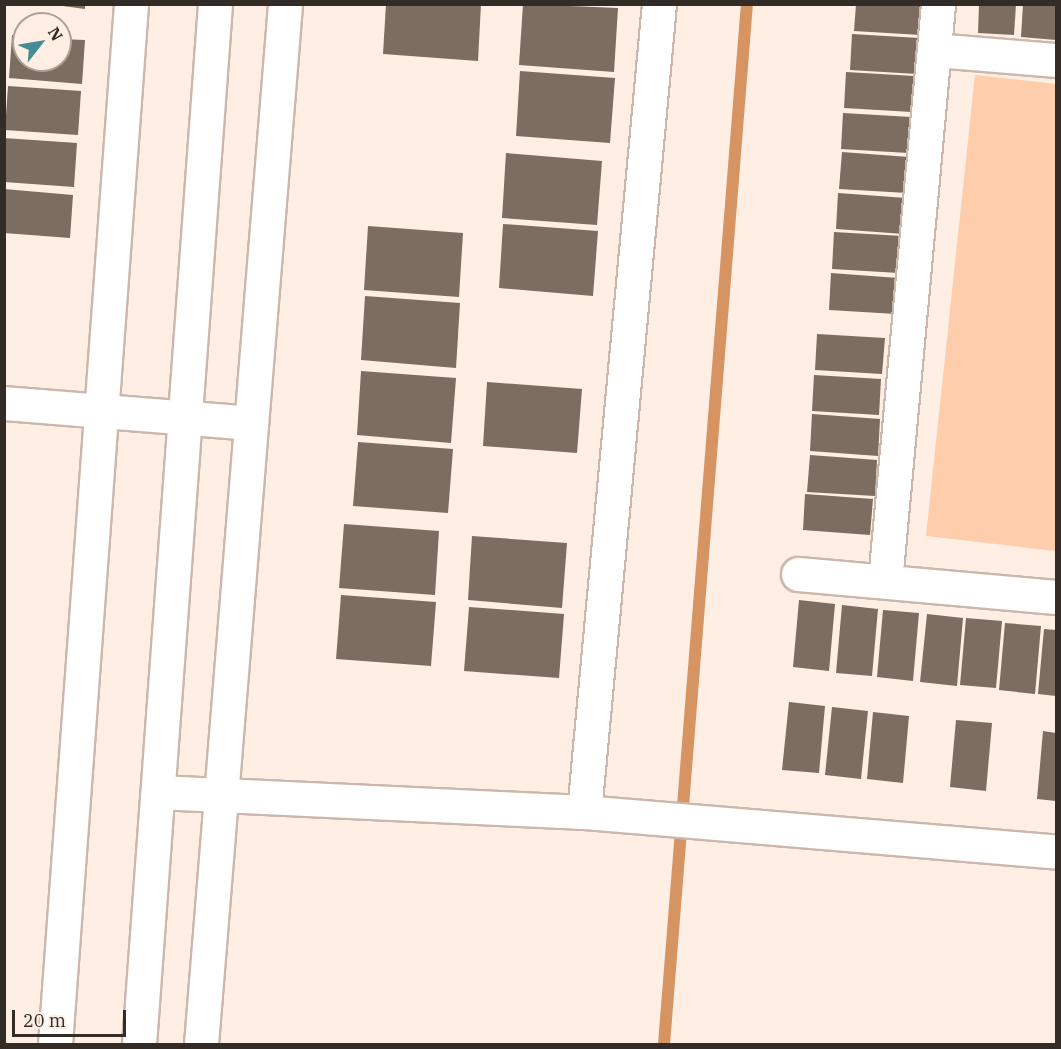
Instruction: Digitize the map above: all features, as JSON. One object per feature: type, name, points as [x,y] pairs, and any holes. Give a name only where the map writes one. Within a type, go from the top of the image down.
[{"type":"street","points":[[55,1044],[131,4]]},
{"type":"street","points":[[139,1044],[215,4]]},
{"type":"street","points":[[201,1044],[285,4]]},
{"type":"street","points":[[584,812],[659,4]]},
{"type":"street","points":[[885,581],[938,4]]},
{"type":"street","points":[[934,50],[1056,60]]},
{"type":"street","points":[[4,403],[251,423]]},
{"type":"street","points":[[798,574],[1056,597]]},
{"type":"street","points":[[158,792],[584,812],[1056,852]]},
{"type":"shaded area","points":[[975,75],[1056,84],[1056,551],[926,536]]},
{"type":"building","points":[[48,4],[85,4],[85,9]]},
{"type":"building","points":[[386,4],[481,4],[478,61],[383,54]]},
{"type":"building","points":[[523,4],[618,8],[614,72],[519,65]]},
{"type":"building","points":[[856,4],[923,4],[921,35],[854,31]]},
{"type":"building","points":[[979,4],[1016,4],[1014,35],[978,33]]},
{"type":"building","points":[[1023,4],[1056,4],[1056,40],[1021,37]]},
{"type":"building","points":[[852,34],[919,38],[917,74],[850,70]]},
{"type":"building","points":[[12,35],[12,72],[72,72],[72,39],[85,40],[82,84],[9,78]]},
{"type":"building","points":[[520,71],[615,78],[610,143],[516,136]]},
{"type":"building","points":[[846,72],[914,76],[912,112],[844,108]]},
{"type":"building","points":[[8,86],[81,91],[78,135],[5,130]]},
{"type":"building","points":[[843,113],[911,117],[908,153],[841,149]]},
{"type":"building","points":[[4,138],[77,143],[74,187],[4,182]]},
{"type":"building","points":[[842,152],[909,157],[907,193],[839,189]]},
{"type":"building","points":[[506,153],[602,161],[597,225],[502,218]]},
{"type":"building","points":[[4,189],[73,195],[70,238],[4,233]]},
{"type":"building","points":[[838,193],[906,198],[904,234],[836,229]]},
{"type":"building","points":[[503,224],[598,231],[593,296],[499,288]]},
{"type":"building","points":[[368,226],[463,233],[459,297],[364,290]]},
{"type":"building","points":[[834,232],[902,236],[899,273],[832,269]]},
{"type":"building","points":[[831,273],[898,278],[896,314],[829,310]]},
{"type":"building","points":[[365,296],[460,303],[456,368],[361,360]]},
{"type":"building","points":[[817,334],[885,338],[882,374],[815,370]]},
{"type":"building","points":[[361,371],[456,378],[451,443],[357,435]]},
{"type":"building","points":[[814,375],[881,379],[879,415],[812,411]]},
{"type":"building","points":[[487,382],[582,389],[577,453],[483,446]]},
{"type":"building","points":[[812,414],[880,419],[878,456],[810,451]]},
{"type":"building","points":[[358,442],[453,449],[448,513],[353,506]]},
{"type":"building","points":[[810,455],[877,460],[875,496],[807,492]]},
{"type":"building","points":[[805,494],[873,499],[870,535],[803,530]]},
{"type":"building","points":[[344,524],[439,531],[435,595],[339,588]]},
{"type":"building","points":[[472,536],[567,543],[562,608],[468,600]]},
{"type":"building","points":[[341,595],[436,602],[431,666],[336,659]]},
{"type":"building","points":[[799,600],[835,604],[829,671],[793,667]]},
{"type":"building","points":[[842,605],[878,609],[872,676],[836,673]]},
{"type":"building","points":[[469,607],[564,614],[559,678],[464,671]]},
{"type":"building","points":[[883,610],[919,613],[913,681],[877,677]]},
{"type":"building","points":[[927,614],[963,618],[957,686],[920,682]]},
{"type":"building","points":[[966,618],[1002,621],[996,688],[960,685]]},
{"type":"building","points":[[1005,623],[1041,626],[1035,694],[999,690]]},
{"type":"building","points":[[1044,629],[1056,630],[1056,696],[1038,694]]},
{"type":"building","points":[[789,702],[825,706],[819,773],[782,770]]},
{"type":"building","points":[[832,707],[868,711],[861,779],[825,775]]},
{"type":"building","points":[[873,712],[909,716],[903,783],[867,779]]},
{"type":"building","points":[[956,720],[992,723],[986,791],[950,787]]},
{"type":"building","points":[[1043,731],[1056,733],[1056,801],[1037,799]]},
{"type":"waterway","points":[[664,1044],[747,4]]}]
